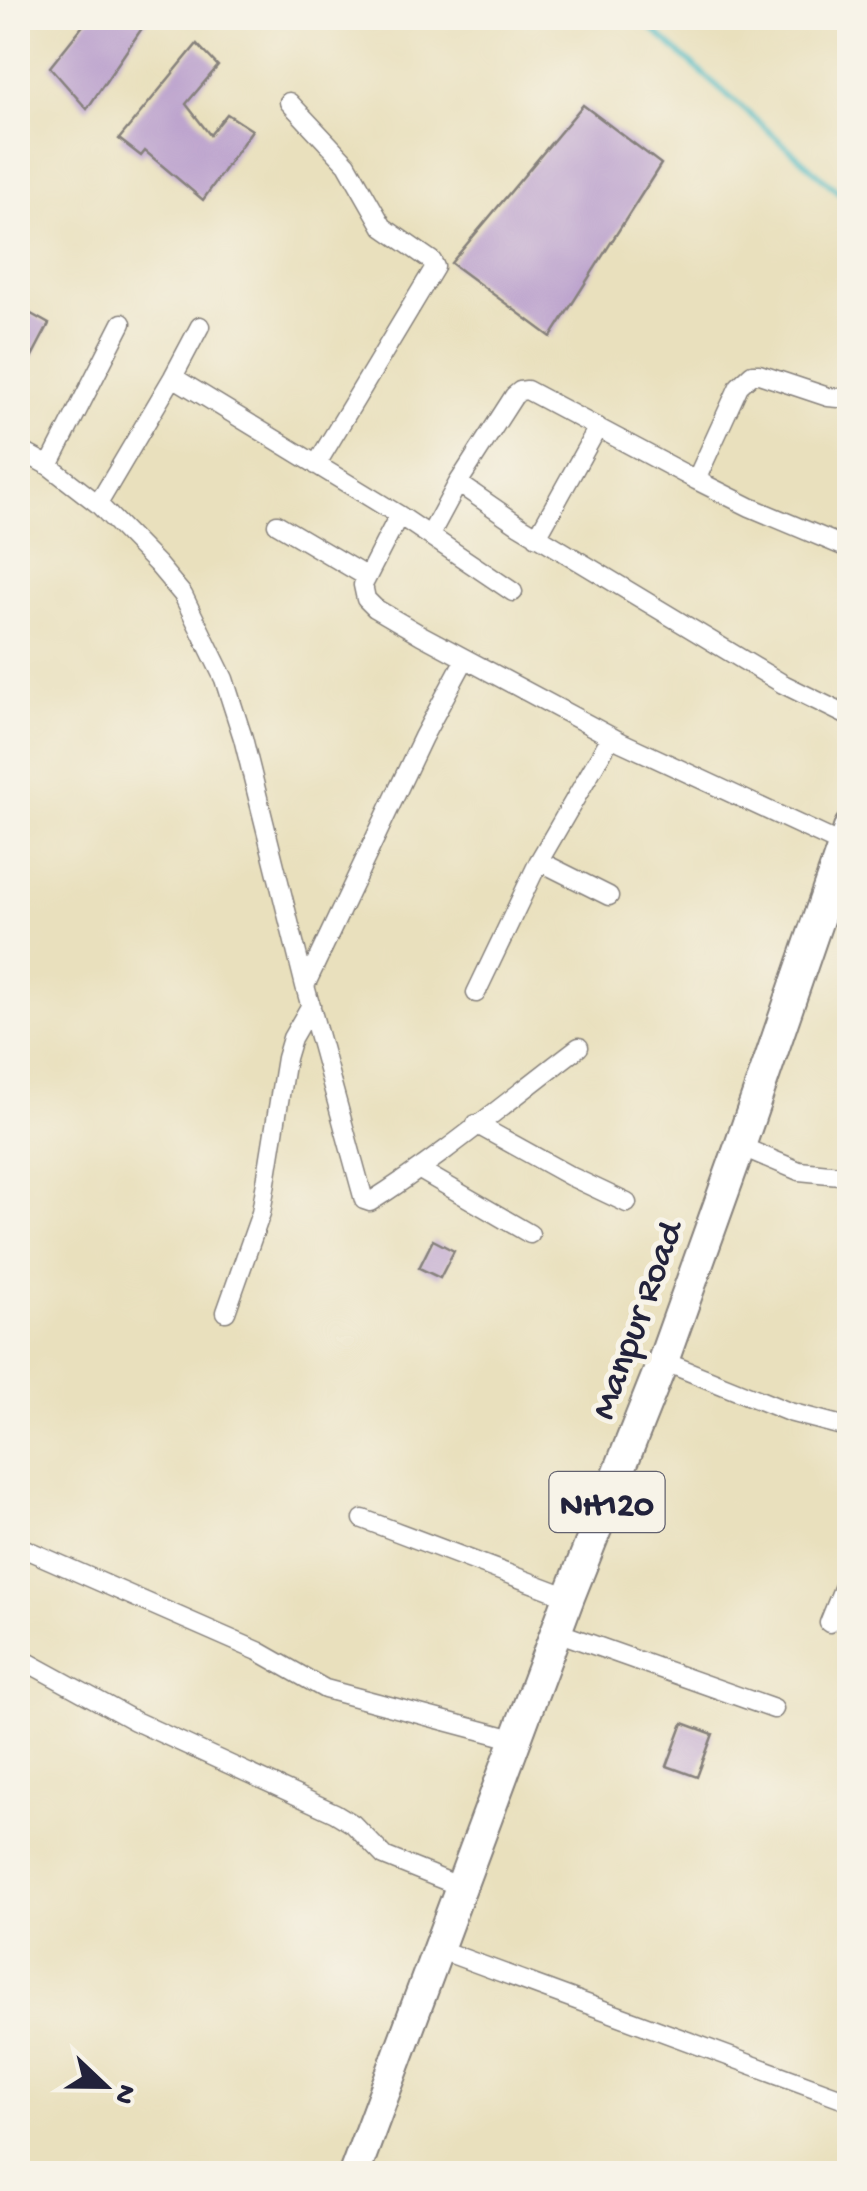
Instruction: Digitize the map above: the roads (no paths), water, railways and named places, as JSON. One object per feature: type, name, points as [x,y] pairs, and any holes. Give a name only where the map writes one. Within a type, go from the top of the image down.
[{"type":"highway","name":"Manpur Road","points":[[354,2174],[569,1597],[663,1361],[846,836]]},
{"type":"street","points":[[289,102],[347,164],[382,227],[435,267],[316,465]]},
{"type":"street","points":[[49,466],[122,323]]},
{"type":"street","points":[[98,504],[200,326]]},
{"type":"street","points":[[696,480],[739,386],[752,374],[828,397],[850,399]]},
{"type":"street","points":[[173,377],[399,515],[513,592]]},
{"type":"street","points":[[430,536],[458,483],[520,390],[533,391],[750,507],[850,549]]},
{"type":"street","points":[[537,536],[598,426]]},
{"type":"street","points":[[18,448],[49,466],[98,504],[157,564],[183,595],[224,679],[243,738],[362,1198],[370,1202],[420,1170],[578,1047]]},
{"type":"street","points":[[458,483],[537,536],[784,684],[850,716]]},
{"type":"street","points":[[399,515],[363,585],[366,599],[375,608],[611,736],[846,836]]},
{"type":"street","points":[[277,524],[367,577]]},
{"type":"street","points":[[305,986],[423,737],[465,659]]},
{"type":"street","points":[[476,993],[538,861],[611,736]]},
{"type":"street","points":[[538,861],[609,896]]},
{"type":"street","points":[[226,1312],[262,1213],[286,1058],[292,1038],[311,1005]]},
{"type":"street","points":[[476,1124],[627,1204]]},
{"type":"street","points":[[740,1146],[799,1172],[850,1176]]},
{"type":"street","points":[[420,1170],[530,1234]]},
{"type":"street","points":[[663,1361],[789,1412],[850,1428]]},
{"type":"street","points":[[364,1518],[569,1597]]},
{"type":"street","points":[[18,1548],[258,1651],[325,1690],[517,1740]]},
{"type":"street","points":[[828,1622],[850,1571]]},
{"type":"street","points":[[557,1632],[774,1709]]},
{"type":"street","points":[[18,1658],[135,1722],[335,1813],[353,1824],[384,1856],[461,1888]]},
{"type":"street","points":[[438,1949],[850,2101]]},
{"type":"waterway","points":[[644,18],[645,23],[850,202]]}]
